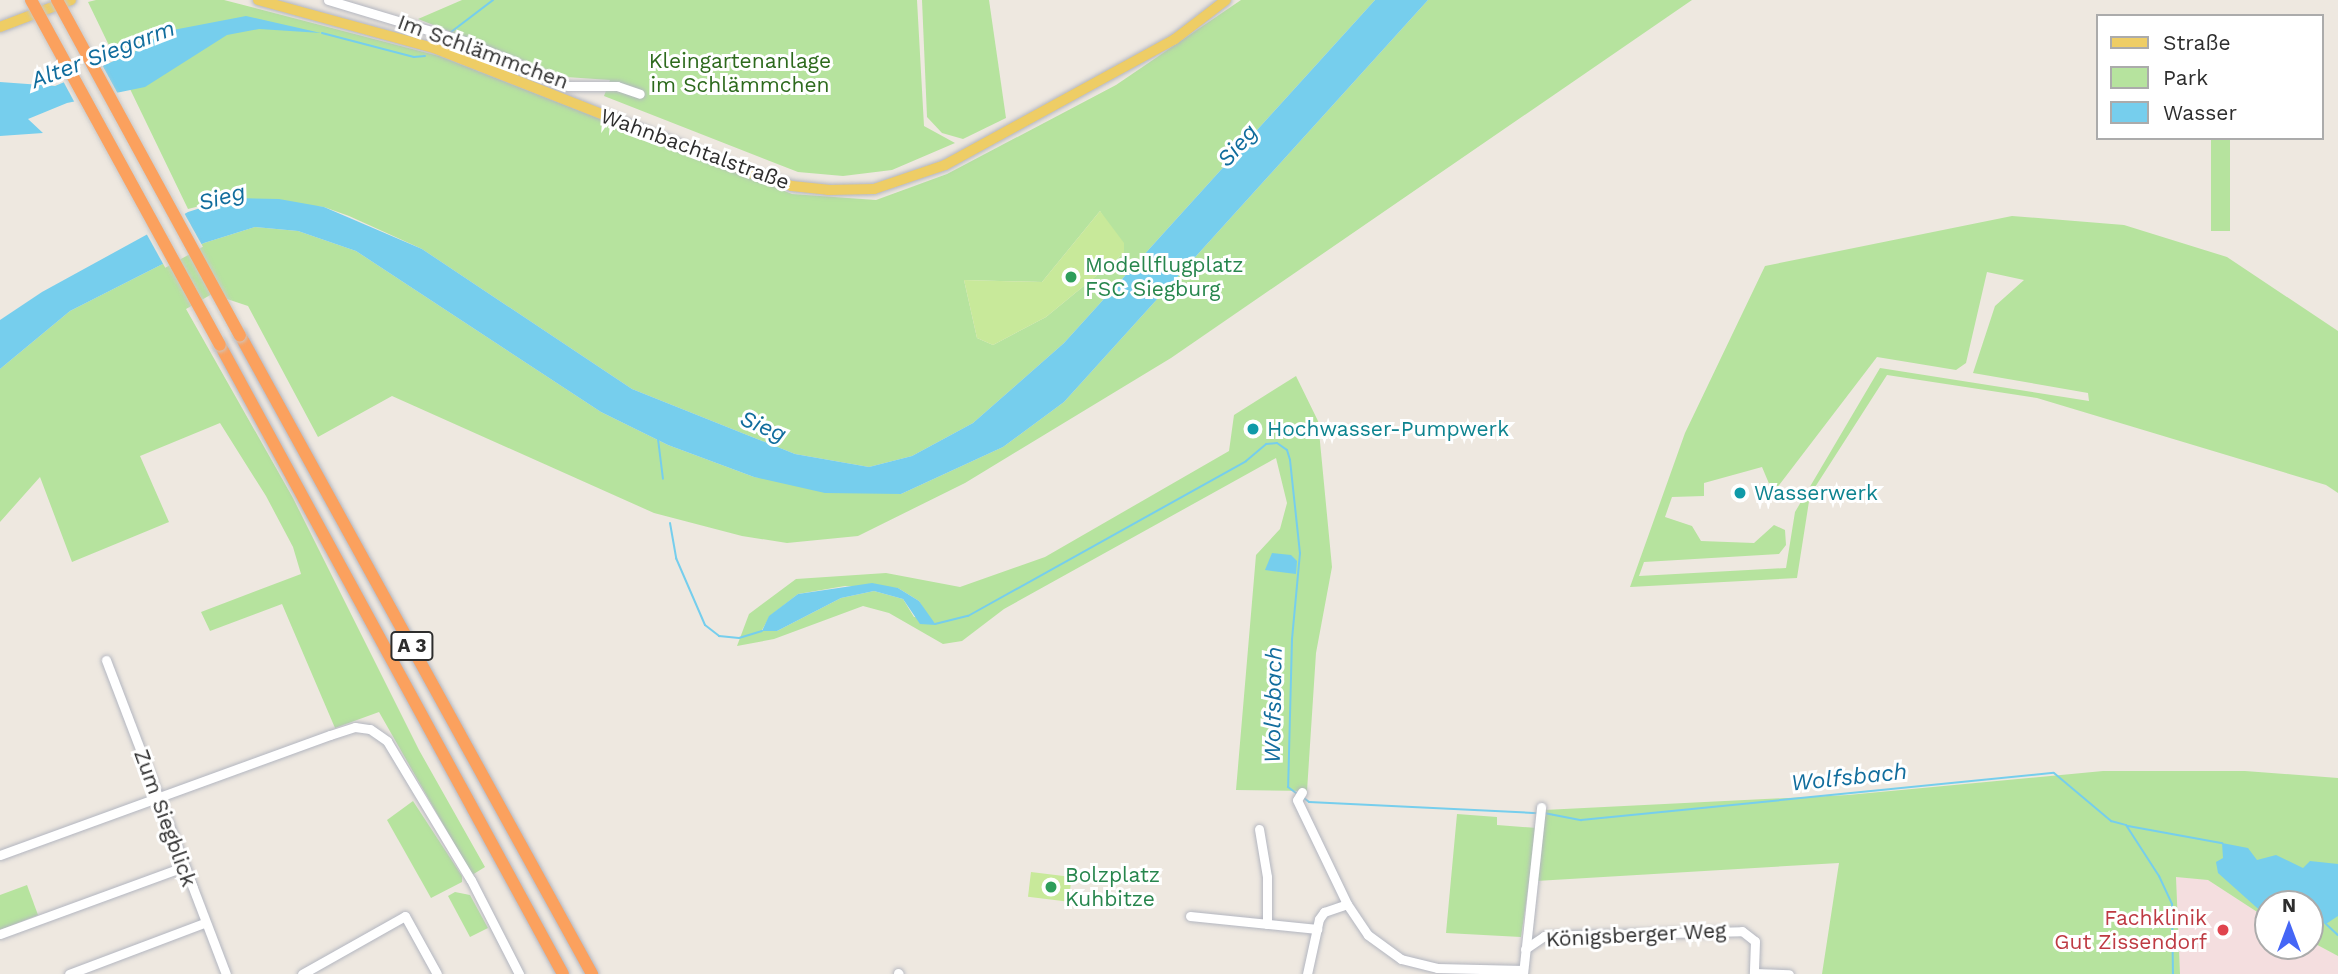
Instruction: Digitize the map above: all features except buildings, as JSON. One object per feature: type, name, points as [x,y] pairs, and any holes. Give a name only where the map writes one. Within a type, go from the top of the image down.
[{"type":"highway","name":"A 3","points":[[31,0],[563,974]]},
{"type":"highway","name":"A 3","points":[[57,0],[592,974]]},
{"type":"main road","points":[[0,27],[71,0]]},
{"type":"main road","name":"Wahnbachtalstraße","points":[[258,0],[434,48],[752,173],[792,186],[828,190],[874,189],[945,165],[1164,46],[1226,0]]},
{"type":"street","name":"Im Schlämmchen","points":[[328,0],[464,41],[568,86],[617,86],[640,94]]},
{"type":"street","name":"Zum Siegblick","points":[[106,660],[204,923],[226,974]]},
{"type":"street","points":[[0,855],[330,735],[355,727],[370,729],[387,741],[471,880],[519,974]]},
{"type":"street","points":[[1300,796],[1347,904],[1368,935],[1401,960],[1437,968],[1523,972]]},
{"type":"street","name":"Königsberger Weg","points":[[1523,972],[1541,807]]},
{"type":"street","points":[[1259,829],[1267,877],[1267,924]]},
{"type":"street","points":[[0,934],[183,867]]},
{"type":"street","points":[[1307,974],[1317,929],[1324,912],[1347,904]]},
{"type":"street","points":[[302,974],[405,916],[437,974]]},
{"type":"street","points":[[1190,916],[1317,929]]},
{"type":"street","points":[[69,974],[204,923]]},
{"type":"street","name":"Königsberger Weg","points":[[1525,949],[1544,936],[1742,930],[1755,941],[1754,973],[1789,974]]},
{"type":"shaded area","name":"Fachklinik Gut Zissendorf","points":[[2176,877],[2208,880],[2254,910],[2254,960],[2324,960],[2324,948],[2338,956],[2338,974],[2180,974]]},
{"type":"green space","points":[[224,0],[439,56],[792,194],[876,200],[947,174],[1116,85],[1241,0],[1375,0],[1064,343],[973,423],[912,456],[869,467],[795,454],[632,389],[422,249],[349,216],[324,207],[232,198],[188,209],[88,2]],"holes":[[[1100,211],[1124,253],[1046,317],[993,345],[977,338],[964,280],[1042,282]]]},
{"type":"green space","name":"Kleingartenanlage im Schlämmchen","points":[[462,0],[917,0],[924,126],[955,143],[892,170],[843,176],[798,172],[604,96],[610,80],[566,77],[418,19]]},
{"type":"green space","points":[[922,0],[989,0],[1006,118],[963,139],[942,133],[927,117]]},
{"type":"green space","points":[[1428,0],[1692,0],[1171,358],[965,483],[858,536],[787,543],[742,536],[654,513],[392,396],[318,437],[248,306],[212,294],[186,309],[293,498],[419,750],[485,867],[472,875],[379,712],[335,728],[282,604],[210,631],[201,612],[301,574],[293,547],[266,496],[220,423],[140,456],[169,522],[72,562],[40,477],[0,522],[0,369],[70,311],[204,243],[255,227],[298,231],[356,251],[601,412],[668,445],[754,477],[901,494],[1003,447],[1064,402]]},
{"type":"green space","points":[[2211,140],[2230,140],[2230,231],[2211,231]]},
{"type":"green space","name":"Modellflugplatz FSC Siegburg","points":[[1100,211],[1124,243],[1124,253],[1046,317],[993,345],[977,338],[964,280],[1042,282]]},
{"type":"green space","points":[[2012,216],[2124,225],[2227,257],[2338,331],[2338,493],[2326,485],[2037,398],[1887,375],[1810,495],[1797,578],[1630,587],[1685,433],[1765,266]],"holes":[[[1987,272],[2024,280],[1995,306],[1973,373],[2088,393],[2089,401],[1880,368],[1795,512],[1786,568],[1639,576],[1644,562],[1779,554],[1786,545],[1785,530],[1774,525],[1754,543],[1701,541],[1692,526],[1665,517],[1672,497],[1704,496],[1704,483],[1762,467],[1773,493],[1877,357],[1956,370],[1966,363]]]},
{"type":"green space","points":[[1296,376],[1318,421],[1332,567],[1316,653],[1307,791],[1236,790],[1256,555],[1280,529],[1287,503],[1276,458],[1004,609],[962,641],[943,644],[889,613],[863,606],[774,639],[737,646],[749,614],[796,579],[886,573],[960,587],[1045,557],[1229,451],[1234,415]],"holes":[[[845,586],[898,588],[919,601],[929,618],[914,617],[903,599],[874,591],[841,598],[777,631],[762,630],[770,616],[798,594]]]},
{"type":"green space","points":[[2103,771],[2245,771],[2338,778],[2338,956],[2324,948],[2324,890],[2254,890],[2254,910],[2208,880],[2176,877],[2180,974],[1822,974],[1839,863],[1536,881],[1544,810],[1848,795]]},
{"type":"green space","points":[[413,801],[462,876],[462,882],[431,898],[387,820]]},
{"type":"green space","points":[[1457,814],[1497,817],[1497,825],[1537,828],[1521,937],[1446,933]]},
{"type":"green space","name":"Bolzplatz Kuhbitze","points":[[1031,872],[1072,877],[1069,902],[1028,897]]},
{"type":"green space","points":[[27,885],[38,915],[0,930],[0,895]]},
{"type":"green space","points":[[455,892],[470,895],[488,928],[470,937],[448,896]]},
{"type":"water","points":[[1375,0],[1428,0],[1064,402],[1003,447],[901,494],[825,493],[754,477],[668,445],[601,412],[356,251],[298,231],[255,227],[204,243],[70,311],[0,369],[0,320],[42,292],[188,212],[232,198],[279,199],[324,207],[422,249],[632,389],[795,454],[869,467],[912,456],[973,423],[1064,343]]},
{"type":"water","points":[[246,16],[321,33],[259,29],[227,35],[145,87],[67,103],[28,119],[43,133],[0,136],[0,82],[55,86],[135,52],[139,45],[173,30]]},
{"type":"water","points":[[1272,553],[1291,555],[1297,561],[1296,574],[1265,570]]},
{"type":"water","points":[[872,583],[898,588],[919,601],[936,625],[920,624],[903,599],[874,591],[841,598],[777,631],[762,631],[769,616],[798,594]]},
{"type":"water","points":[[2222,843],[2248,848],[2257,860],[2276,855],[2303,868],[2310,861],[2338,864],[2338,916],[2324,924],[2324,890],[2254,890],[2254,905],[2218,873],[2216,862],[2223,858]]},
{"type":"pier","points":[[101,63],[119,96],[76,105],[62,79]]},
{"type":"pier","points":[[183,211],[203,247],[165,268],[145,232]]},
{"type":"waterway","points":[[451,32],[493,0]]},
{"type":"waterway","points":[[322,33],[414,57],[425,56]]},
{"type":"waterway","name":"Wolfsbach","points":[[658,439],[663,479]]},
{"type":"waterway","name":"Wolfsbach","points":[[935,624],[968,616],[1246,461],[1266,444],[1277,443],[1287,450],[1290,460],[1300,553],[1292,639],[1288,787],[1296,793]]},
{"type":"waterway","name":"Wolfsbach","points":[[670,523],[676,558],[705,625],[719,636],[739,638],[762,631]]},
{"type":"waterway","name":"Wolfsbach","points":[[1544,813],[1581,820],[2054,773],[2111,821],[2126,825],[2159,876],[2172,904],[2173,974]]},
{"type":"waterway","name":"Wolfsbach","points":[[1304,798],[1309,802],[1538,813]]},
{"type":"waterway","points":[[2128,826],[2222,843]]},
{"type":"waterway","points":[[2326,924],[2338,935]]},
{"type":"place","name":"Modellflugplatz FSC Siegburg","points":[[1071,277]]},
{"type":"place","name":"Hochwasser-Pumpwerk","points":[[1253,429]]},
{"type":"place","name":"Wasserwerk","points":[[1740,493]]},
{"type":"place","name":"Bolzplatz Kuhbitze","points":[[1051,887]]},
{"type":"place","name":"Fachklinik Gut Zissendorf","points":[[2223,930]]},
{"type":"water label","name":"Alter Siegarm","points":[[103,55]]},
{"type":"water label","name":"Sieg","points":[[1238,146]]},
{"type":"water label","name":"Sieg","points":[[222,198]]},
{"type":"water label","name":"Sieg","points":[[763,427]]}]
